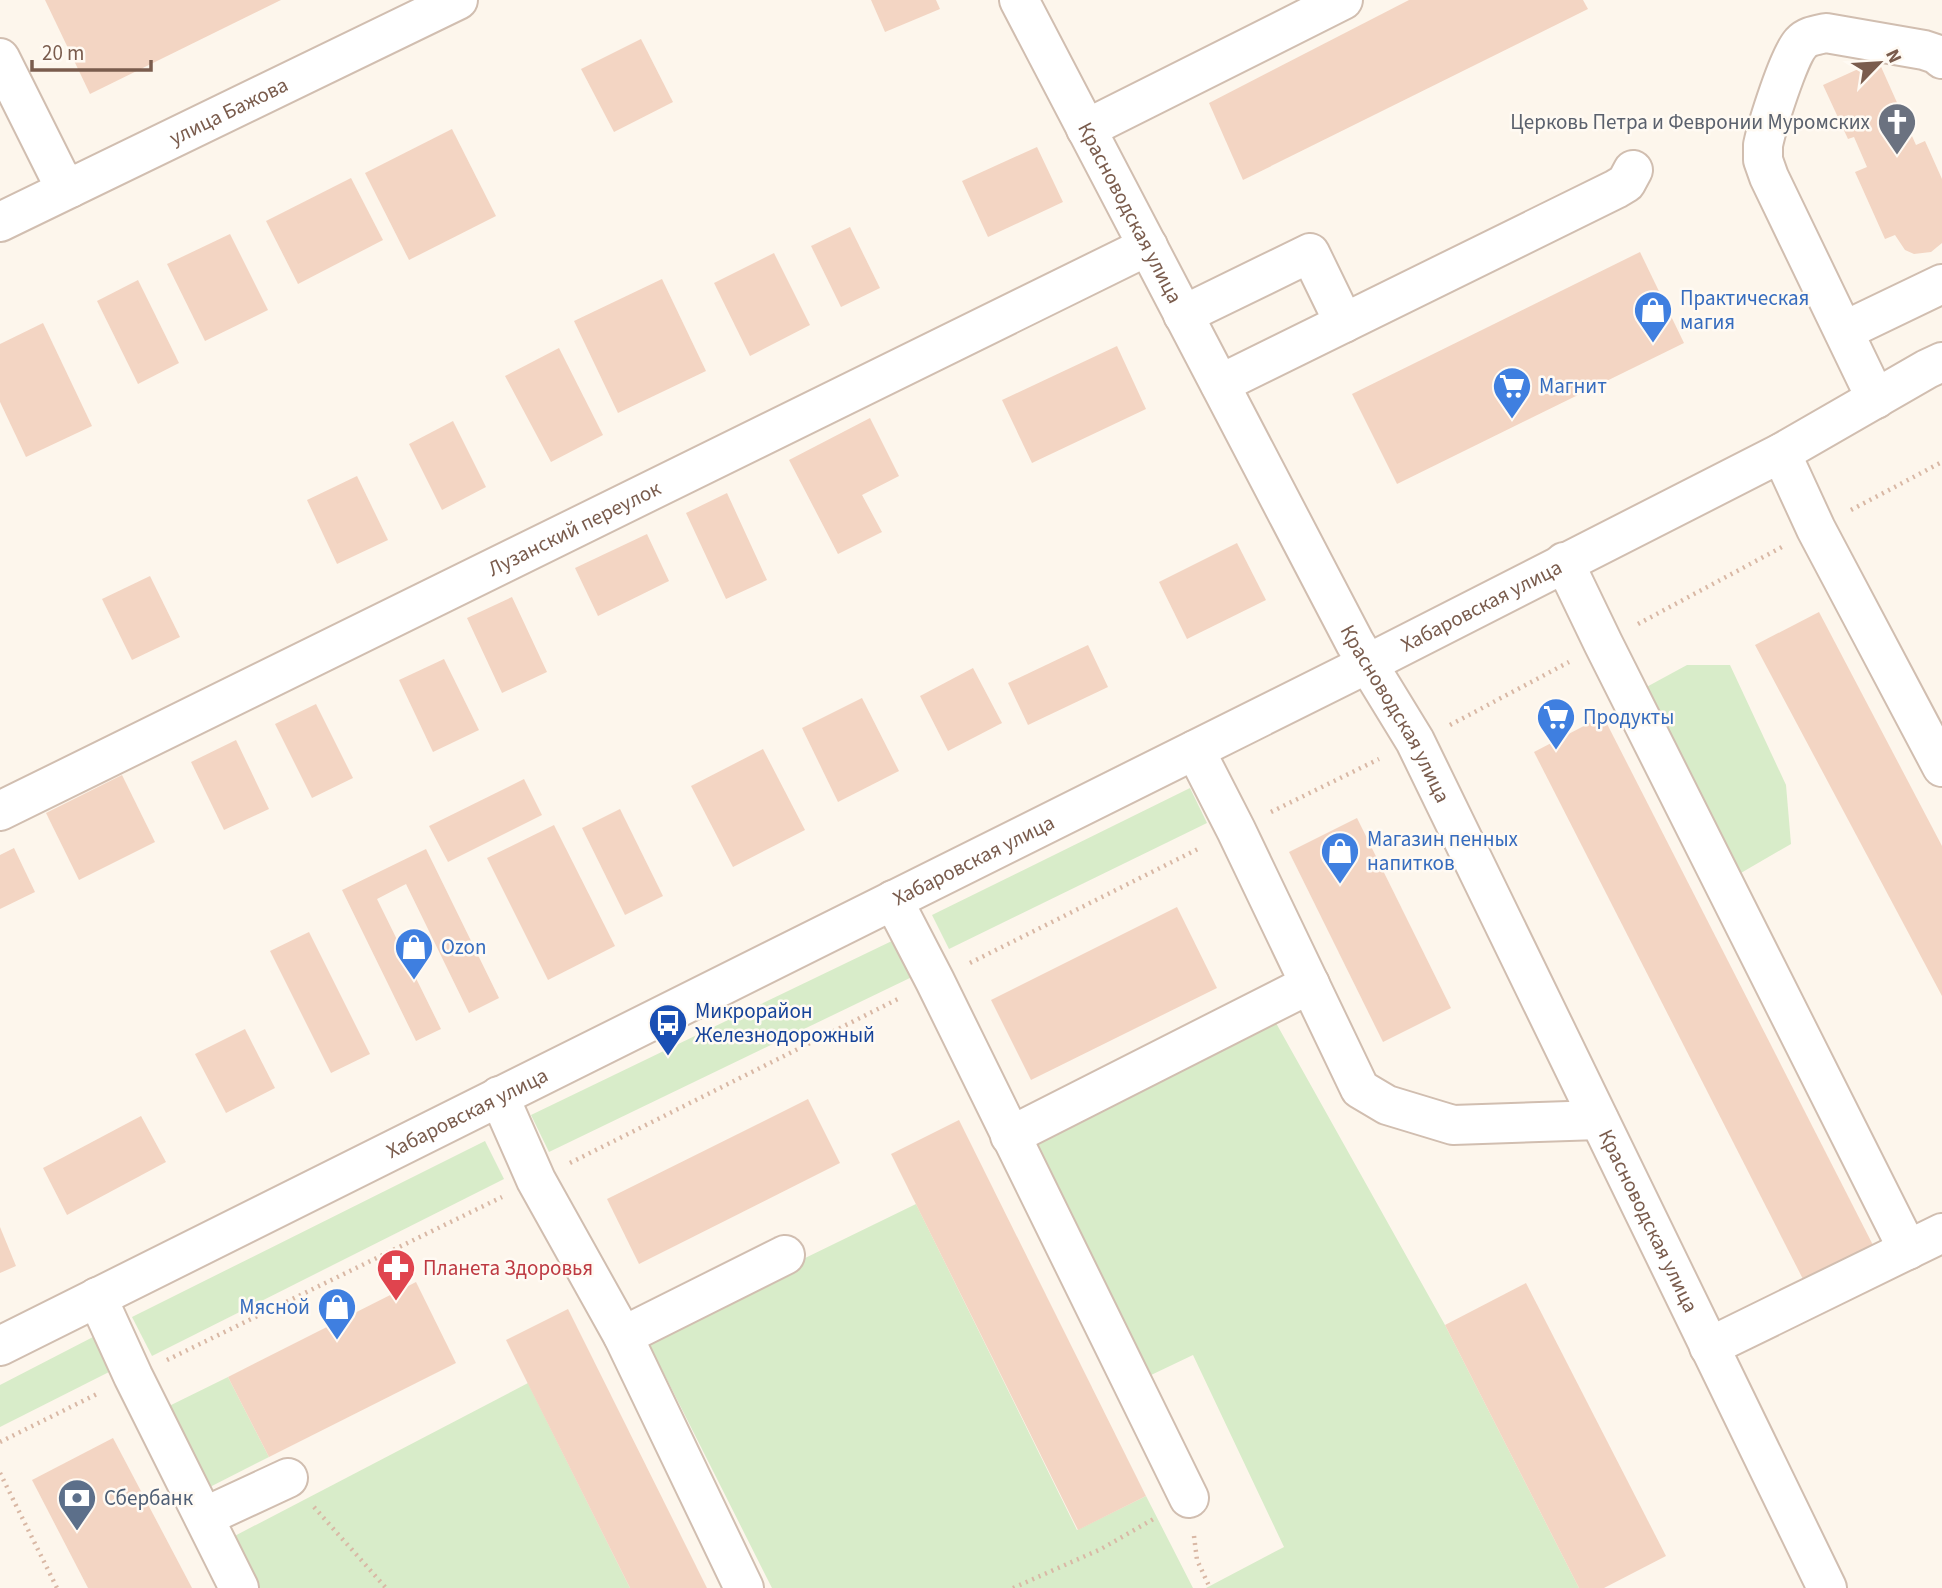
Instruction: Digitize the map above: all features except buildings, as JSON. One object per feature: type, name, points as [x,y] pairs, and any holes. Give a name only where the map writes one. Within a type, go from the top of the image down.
[{"type":"street","name":"улица Бажова","points":[[0,222],[458,0]]},
{"type":"street","name":"Красноводская улица","points":[[1019,0],[1355,643],[1415,741],[1827,1588]]},
{"type":"street","points":[[1086,129],[1343,0]]},
{"type":"street","points":[[1876,399],[1763,160],[1763,145],[1793,57],[1801,43],[1811,36],[1826,33],[1924,50],[1942,59]]},
{"type":"street","points":[[0,58],[58,174],[70,188]]},
{"type":"street","points":[[1220,384],[1616,189],[1626,183],[1633,170]]},
{"type":"street","name":"Лузанский переулок","points":[[0,811],[1148,246]]},
{"type":"street","points":[[1184,314],[1310,253],[1344,323]]},
{"type":"street","points":[[1843,331],[1942,284]]},
{"type":"street","name":"Хабаровская улица","points":[[0,1346],[1369,663],[1782,453],[1942,362]]},
{"type":"street","points":[[1782,453],[1816,529],[1942,767]]},
{"type":"street","points":[[1564,562],[1908,1250]]},
{"type":"street","points":[[1195,750],[1360,1089],[1387,1105],[1453,1125],[1599,1120]]},
{"type":"street","points":[[893,900],[1189,1498]]},
{"type":"street","points":[[1010,1136],[1310,984]]},
{"type":"street","points":[[499,1096],[536,1180],[623,1336],[744,1588]]},
{"type":"street","points":[[1709,1347],[1942,1233]]},
{"type":"street","points":[[623,1336],[785,1255]]},
{"type":"street","points":[[97,1297],[133,1376],[239,1588]]},
{"type":"street","points":[[204,1517],[288,1478]]},
{"type":"path","points":[[1446,728],[1942,462]]},
{"type":"path","points":[[185,1352],[451,1223]]},
{"type":"path","points":[[0,1443],[133,1376]]},
{"type":"path","points":[[0,1473],[57,1588]]},
{"type":"path","points":[[288,1478],[386,1588]]},
{"type":"path","points":[[1013,1588],[1101,1549],[1189,1498],[1197,1560],[1210,1588]]},
{"type":"green space","points":[[1687,665],[1730,665],[1786,785],[1791,844],[1734,877],[1641,690]]},
{"type":"green space","points":[[1190,788],[1207,823],[949,949],[932,915]]},
{"type":"green space","points":[[896,939],[914,976],[549,1152],[531,1115]]},
{"type":"green space","points":[[1276,1023],[1445,1325],[1579,1588],[1206,1588],[1284,1547],[1193,1355],[1149,1376],[1033,1141]]},
{"type":"green space","points":[[485,1141],[504,1179],[152,1356],[132,1317]]},
{"type":"green space","points":[[916,1204],[1077,1530],[1146,1496],[1193,1588],[772,1588],[645,1336]]},
{"type":"green space","points":[[93,1337],[111,1371],[0,1427],[0,1385]]},
{"type":"green space","points":[[228,1377],[269,1457],[206,1489],[165,1408]]},
{"type":"green space","points":[[528,1383],[630,1588],[251,1588],[227,1540]]},
{"type":"place","name":"Церковь Петра и Февронии Муромских","points":[[1897,156]]},
{"type":"place","name":"Практическая магия","points":[[1653,344]]},
{"type":"place","name":"Магнит","points":[[1512,420]]},
{"type":"place","name":"Продукты","points":[[1556,751]]},
{"type":"place","name":"Магазин пенных напитков","points":[[1340,885]]},
{"type":"place","name":"Ozon","points":[[414,981]]},
{"type":"place","name":"Микрорайон Железнодорожный","points":[[668,1057]]},
{"type":"place","name":"Планета Здоровья","points":[[396,1302]]},
{"type":"place","name":"Мясной","points":[[337,1341]]},
{"type":"place","name":"Сбербанк","points":[[77,1532]]}]
